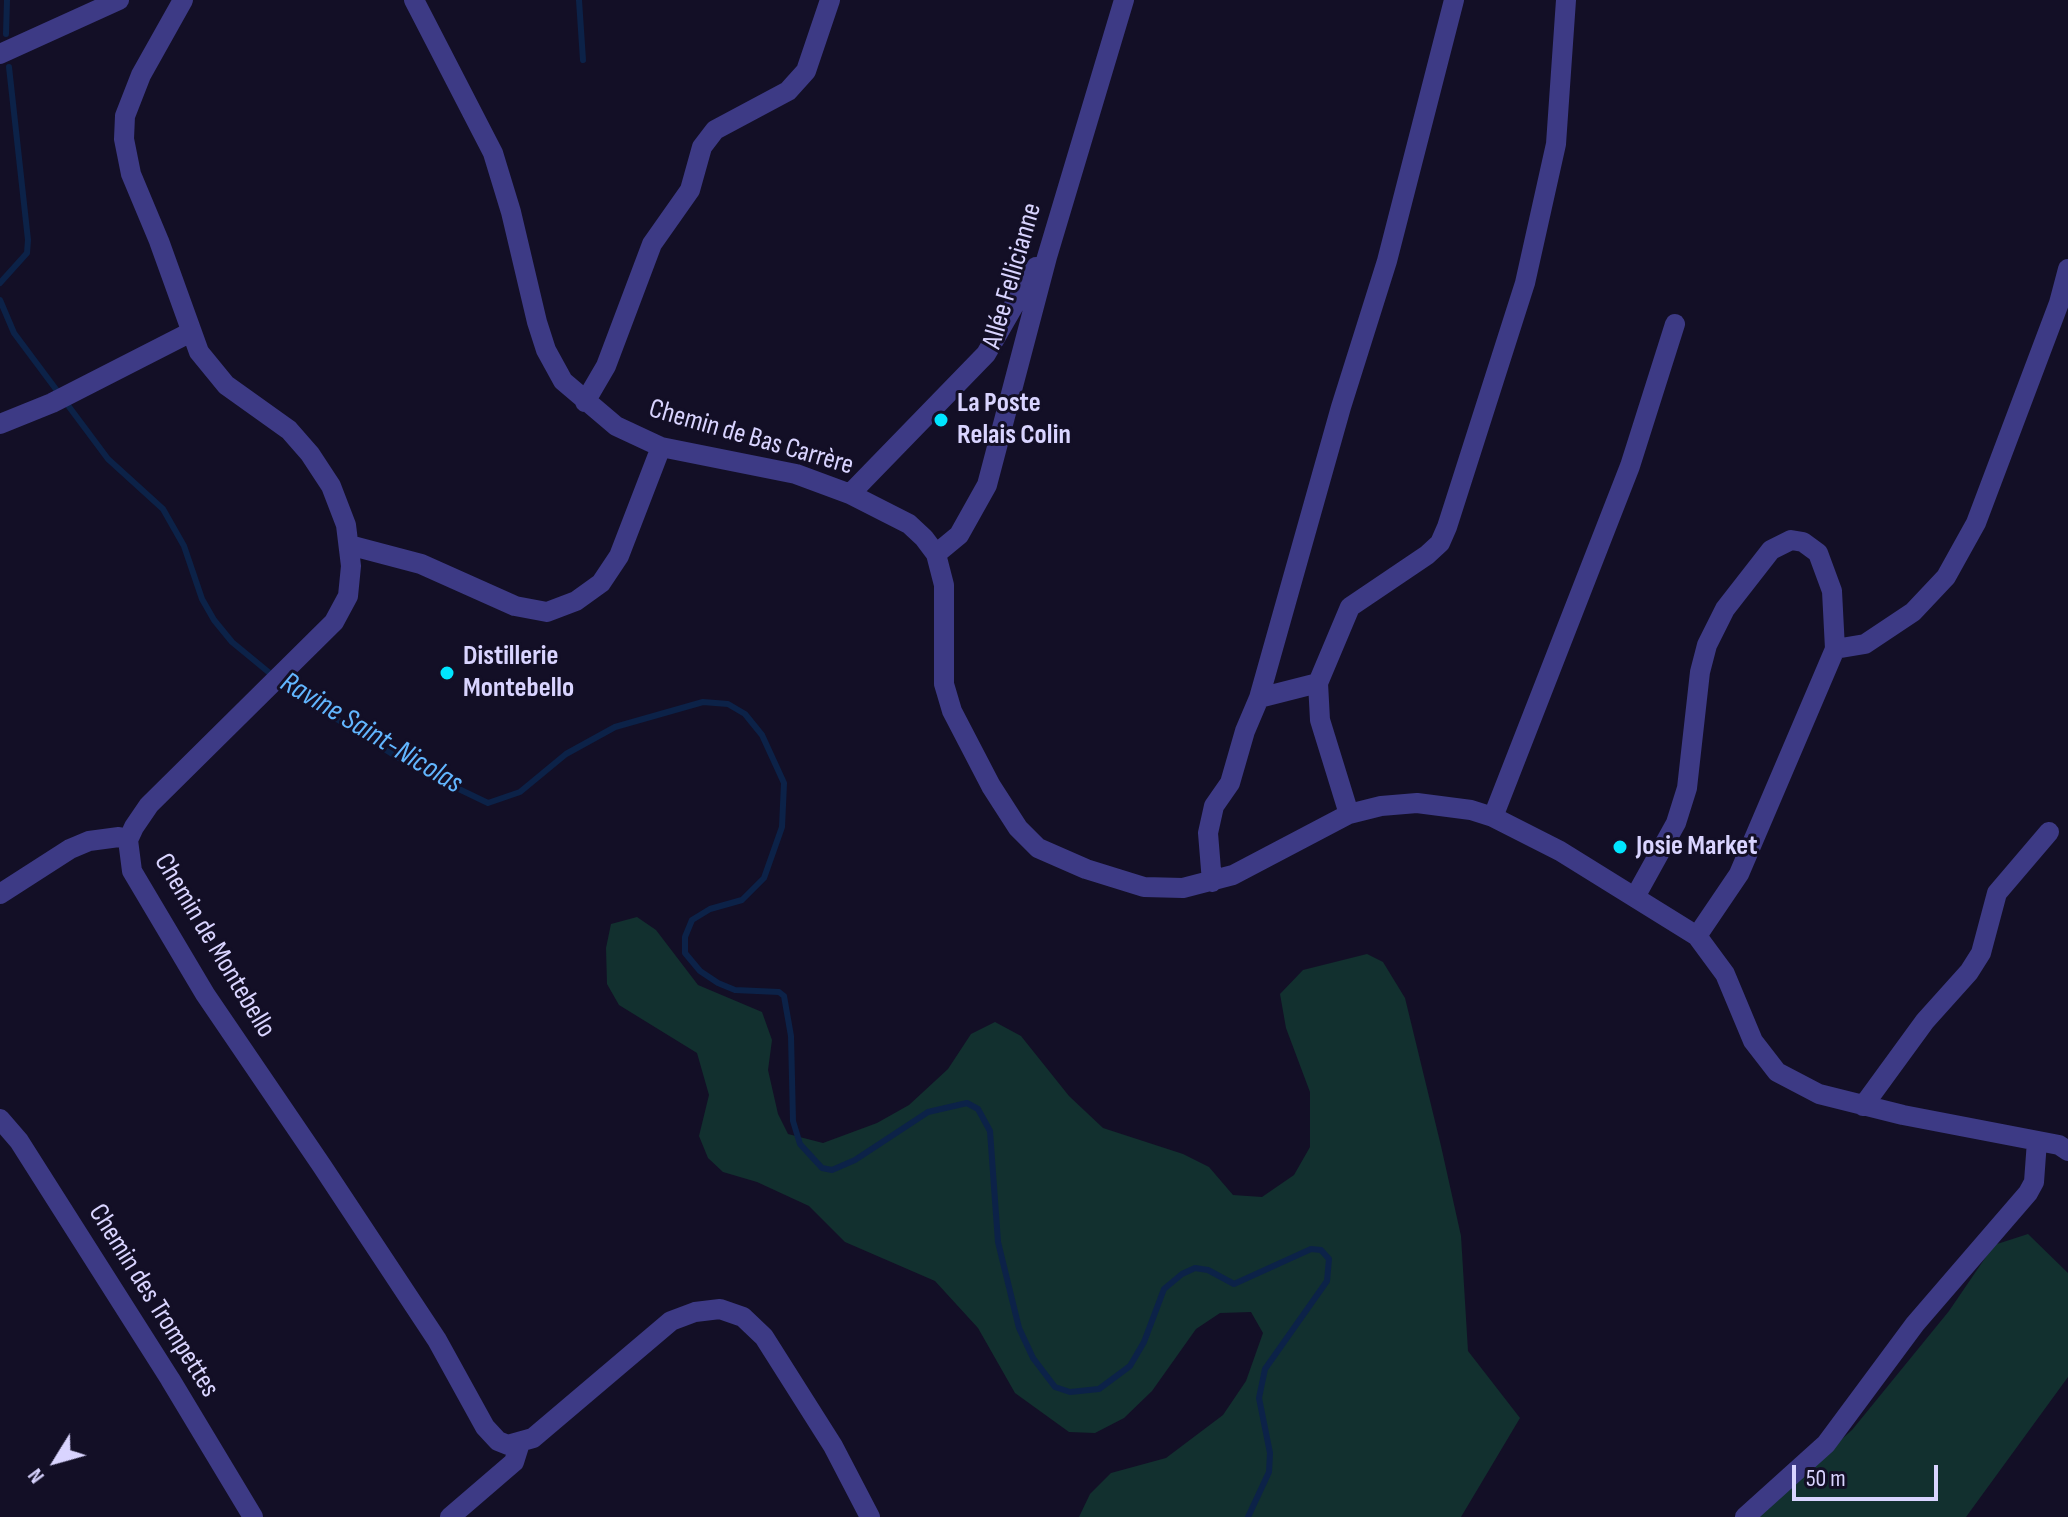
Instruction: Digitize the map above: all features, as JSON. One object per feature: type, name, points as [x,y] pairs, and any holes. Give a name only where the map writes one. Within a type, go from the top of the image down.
[{"type":"street","points":[[0,54],[119,0]]},
{"type":"street","name":"Chemin de Montebello","points":[[183,0],[141,75],[125,116],[124,139],[131,174],[199,352],[226,385],[289,430],[331,486],[346,525],[349,545],[348,596],[334,622],[303,656],[149,805],[128,840],[132,871],[205,994],[437,1340],[485,1427],[498,1441],[520,1443]]},
{"type":"street","name":"Chemin de Bas Carrère","points":[[414,0],[493,153],[546,350],[563,381],[616,426],[661,447],[796,474],[850,494],[909,524],[936,554]]},
{"type":"street","points":[[585,402],[606,366],[652,244],[690,190],[702,147],[715,130],[788,91],[806,71],[830,0]]},
{"type":"street","name":"Allée Fellicianne","points":[[936,554],[959,535],[987,485],[1047,257],[1124,0]]},
{"type":"street","points":[[1212,882],[1208,833],[1214,806],[1230,783],[1245,731],[1259,698],[1341,407],[1387,261],[1454,0]]},
{"type":"street","points":[[1349,814],[1320,720],[1318,683],[1350,607],[1427,555],[1440,543],[1447,527],[1525,283],[1556,144],[1566,0]]},
{"type":"street","points":[[850,494],[986,354],[1033,270],[1047,257]]},
{"type":"street","points":[[1835,649],[1865,644],[1913,612],[1946,577],[1976,523],[2059,303],[2068,269]]},
{"type":"street","points":[[1493,817],[1630,466],[1675,324]]},
{"type":"street","points":[[0,424],[52,403],[191,332]]},
{"type":"street","points":[[349,545],[421,564],[515,606],[547,612],[576,601],[601,583],[619,556],[661,447]]},
{"type":"street","points":[[1635,897],[1676,823],[1687,788],[1700,672],[1707,645],[1725,609],[1757,566],[1782,544],[1803,542],[1818,553],[1832,591],[1835,649],[1739,874],[1697,936]]},
{"type":"street","points":[[936,554],[944,585],[944,684],[952,711],[991,786],[1018,828],[1038,848],[1086,869],[1144,887],[1183,888],[1212,882],[1349,814],[1417,803],[1493,817],[1560,851],[1697,936],[1725,974],[1753,1041],[1777,1072],[1819,1094],[1863,1106],[2065,1144]]},
{"type":"street","points":[[1259,698],[1318,683]]},
{"type":"street","points":[[1863,1106],[1925,1021],[1969,972],[1981,953],[1997,893],[2049,832]]},
{"type":"street","points":[[0,894],[70,849],[89,841],[119,837],[128,840]]},
{"type":"street","name":"Chemin des Trompettes","points":[[0,1119],[19,1141],[170,1379],[253,1517]]},
{"type":"street","points":[[1745,1517],[1826,1444],[1915,1324],[2028,1193],[2034,1182],[2037,1141]]},
{"type":"street","points":[[450,1517],[514,1462],[520,1443],[550,1425],[635,1348],[671,1321],[695,1312],[720,1309],[743,1317],[764,1337],[833,1446],[870,1517]]},
{"type":"green space","points":[[637,917],[656,930],[698,985],[762,1012],[772,1040],[768,1070],[778,1114],[788,1134],[823,1143],[877,1123],[909,1105],[948,1069],[971,1034],[995,1022],[1021,1036],[1069,1096],[1103,1128],[1183,1154],[1209,1167],[1233,1195],[1262,1197],[1294,1175],[1310,1147],[1310,1092],[1286,1028],[1280,994],[1303,970],[1367,954],[1383,962],[1405,998],[1461,1236],[1468,1351],[1520,1418],[1461,1517],[1079,1517],[1090,1494],[1111,1473],[1166,1458],[1223,1415],[1246,1381],[1263,1333],[1251,1312],[1220,1313],[1196,1329],[1152,1391],[1124,1418],[1095,1433],[1069,1432],[1015,1393],[978,1328],[935,1281],[845,1242],[809,1206],[757,1182],[723,1172],[708,1158],[699,1136],[709,1095],[697,1053],[619,1005],[607,984],[606,948],[611,924]]},
{"type":"green space","points":[[2028,1234],[2068,1273],[2068,1377],[1966,1517],[1754,1517],[1852,1430],[1949,1311],[1994,1245]]},
{"type":"waterway","name":"Ravine Saint-Nicolas","points":[[6,34],[7,0]]},
{"type":"waterway","points":[[579,0],[583,60]]},
{"type":"waterway","name":"Ravine Saint-Nicolas","points":[[0,283],[27,253],[28,240],[9,67]]},
{"type":"waterway","name":"Ravine Saint-Nicolas","points":[[0,300],[14,333],[108,459],[163,509],[184,546],[202,599],[232,642],[289,689],[413,767],[488,803],[520,792],[566,754],[615,727],[703,702],[728,704],[745,714],[762,735],[784,783],[782,827],[764,878],[742,900],[710,909],[692,920],[685,937],[685,953],[700,971],[718,983],[735,990],[779,992],[784,996],[791,1036],[793,1121],[800,1144],[822,1168],[832,1170],[855,1160],[928,1112],[967,1103],[978,1109],[990,1131],[998,1242],[1019,1328],[1033,1358],[1055,1387],[1070,1392],[1099,1389],[1130,1366],[1144,1342],[1164,1289],[1182,1274],[1195,1268],[1208,1270],[1234,1284],[1311,1249],[1321,1250],[1329,1259],[1327,1281],[1265,1369],[1259,1398],[1270,1453],[1269,1472],[1248,1517]]},
{"type":"place","name":"La Poste Relais Colin","points":[[941,420]]},
{"type":"place","name":"Distillerie Montebello","points":[[447,673]]},
{"type":"place","name":"Josie Market","points":[[1620,847]]}]
